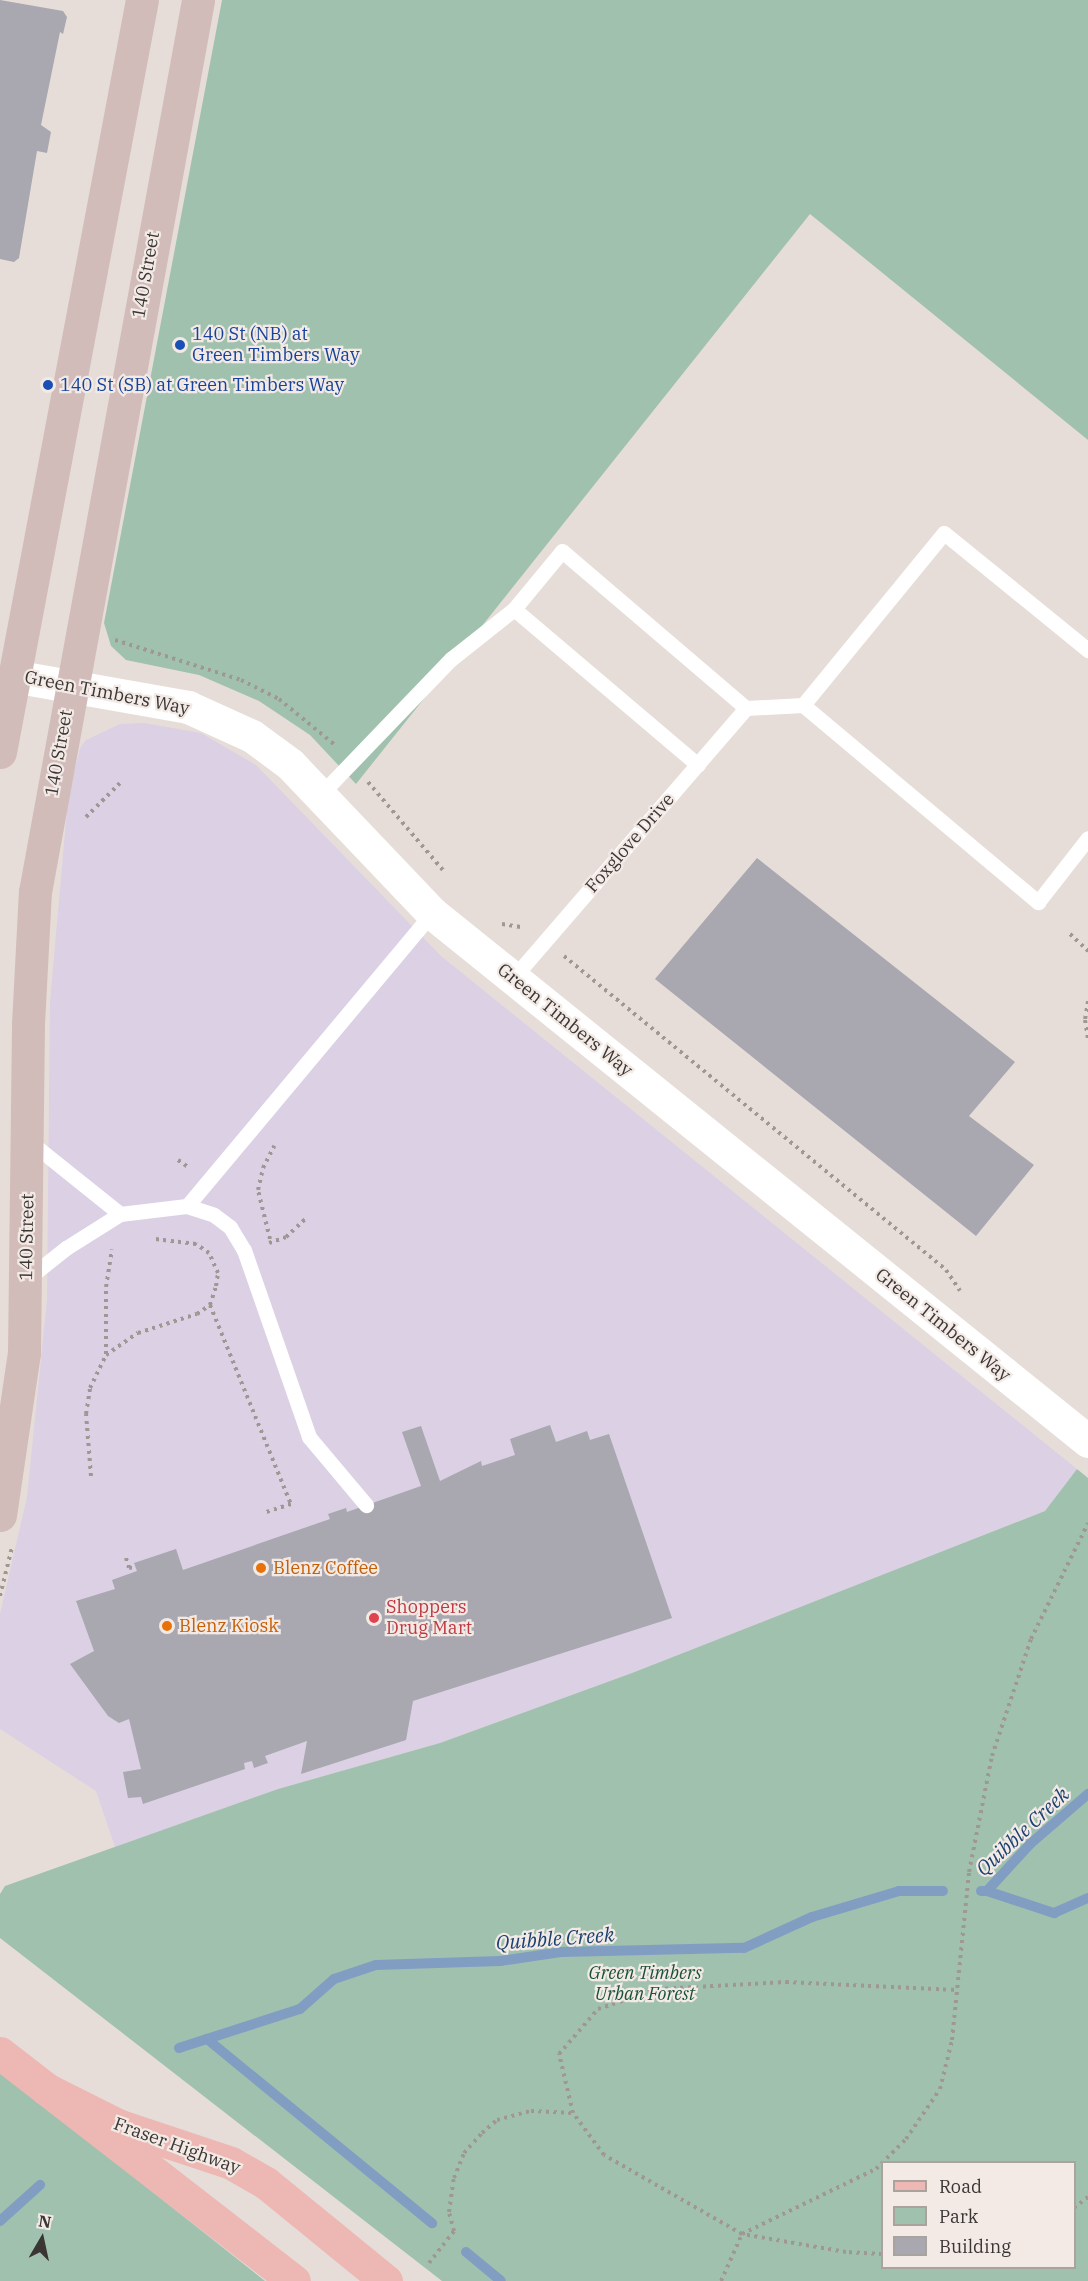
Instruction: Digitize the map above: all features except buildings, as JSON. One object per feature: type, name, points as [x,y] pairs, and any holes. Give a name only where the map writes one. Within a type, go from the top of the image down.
[{"type":"main road","points":[[0,752],[7,674],[142,0]]},
{"type":"main road","name":"140 Street","points":[[0,1515],[24,1353],[27,1279],[28,1024],[35,892],[70,686],[198,0]]},
{"type":"main road","name":"Fraser Highway","points":[[0,2053],[294,2281]]},
{"type":"main road","name":"Fraser Highway","points":[[46,2089],[120,2126],[231,2163],[266,2183],[386,2281]]},
{"type":"street","name":"Green Timbers Way","points":[[7,674],[188,707],[223,720],[290,764],[432,913],[1088,1441]]},
{"type":"lane","points":[[803,705],[944,533],[1088,650]]},
{"type":"lane","points":[[320,795],[451,659],[514,609],[562,551],[746,708],[803,705],[1038,902],[1088,838]]},
{"type":"lane","points":[[514,609],[698,765]]},
{"type":"lane","name":"Foxglove Drive","points":[[513,978],[746,708]]},
{"type":"lane","points":[[187,1206],[432,913]]},
{"type":"lane","points":[[28,1140],[120,1214]]},
{"type":"lane","points":[[27,1279],[66,1248],[120,1214],[187,1206],[214,1215],[230,1227],[244,1250],[309,1437],[366,1505]]},
{"type":"path","points":[[82,820],[123,780]]},
{"type":"path","points":[[1070,934],[1088,951]]},
{"type":"path","points":[[572,963],[946,1270]]},
{"type":"path","points":[[1088,1001],[1084,1020],[1088,1039]]},
{"type":"path","points":[[271,1243],[258,1190],[263,1168],[279,1141]]},
{"type":"path","points":[[278,1239],[305,1219]]},
{"type":"path","points":[[148,1239],[180,1240],[196,1244],[209,1253],[218,1274],[210,1305],[291,1504],[264,1513]]},
{"type":"path","points":[[102,1250],[120,1244]]},
{"type":"path","points":[[91,1476],[86,1414],[90,1388],[106,1355],[106,1287],[112,1246]]},
{"type":"path","points":[[106,1355],[138,1333],[185,1321],[210,1305]]},
{"type":"path","points":[[884,2161],[906,2139],[940,2089],[952,2040],[969,1872],[992,1756],[1031,1639],[1088,1523]]},
{"type":"path","points":[[126,1558],[129,1568],[136,1566]]},
{"type":"path","points":[[881,2253],[846,2252],[742,2234],[604,2155],[573,2113],[559,2054],[598,2009],[658,1989],[786,1982],[957,1990]]},
{"type":"path","points":[[429,2263],[454,2231],[449,2212],[454,2178],[464,2153],[482,2133],[497,2120],[531,2111],[573,2113]]},
{"type":"path","points":[[721,2281],[742,2234],[876,2169],[881,2164]]},
{"type":"path","points":[[1076,2206],[1088,2197]]},
{"type":"shaded area","points":[[144,723],[201,733],[256,765],[441,956],[1077,1469],[1045,1511],[632,1673],[440,1743],[278,1789],[115,1847],[96,1791],[0,1729],[0,1614],[27,1497],[47,1300],[50,1002],[68,799],[80,748],[86,740],[120,724]]},
{"type":"green space","points":[[222,0],[1088,0],[1088,440],[810,214],[356,784],[310,735],[259,701],[199,675],[126,660],[111,646],[104,623]]},
{"type":"green space","name":"Green Timbers Urban Forest","points":[[1077,1469],[1088,1478],[1088,2281],[442,2281],[0,1938],[0,1894],[5,1886],[278,1789],[440,1743],[632,1673],[1045,1511]]},
{"type":"green space","points":[[0,2071],[265,2281],[0,2281]]},
{"type":"waterway","name":"Quibble Creek","points":[[981,1891],[987,1891],[1030,1844],[1088,1794]]},
{"type":"waterway","name":"Quibble Creek","points":[[179,2048],[300,2009],[334,1979],[376,1965],[500,1961],[562,1952],[744,1948],[812,1917],[899,1891],[943,1891]]},
{"type":"waterway","points":[[987,1891],[1054,1913],[1088,1898]]},
{"type":"waterway","points":[[207,2039],[432,2223]]},
{"type":"waterway","name":"Quibble Creek","points":[[0,2221],[40,2185]]},
{"type":"waterway","points":[[466,2252],[501,2281]]},
{"type":"place","name":"140 St (NB) at Green Timbers Way","points":[[180,345]]},
{"type":"place","name":"140 St (SB) at Green Timbers Way","points":[[48,385]]},
{"type":"place","name":"Blenz Coffee","points":[[261,1568]]},
{"type":"place","name":"Shoppers Drug Mart","points":[[374,1618]]},
{"type":"place","name":"Blenz Kiosk","points":[[167,1626]]}]
